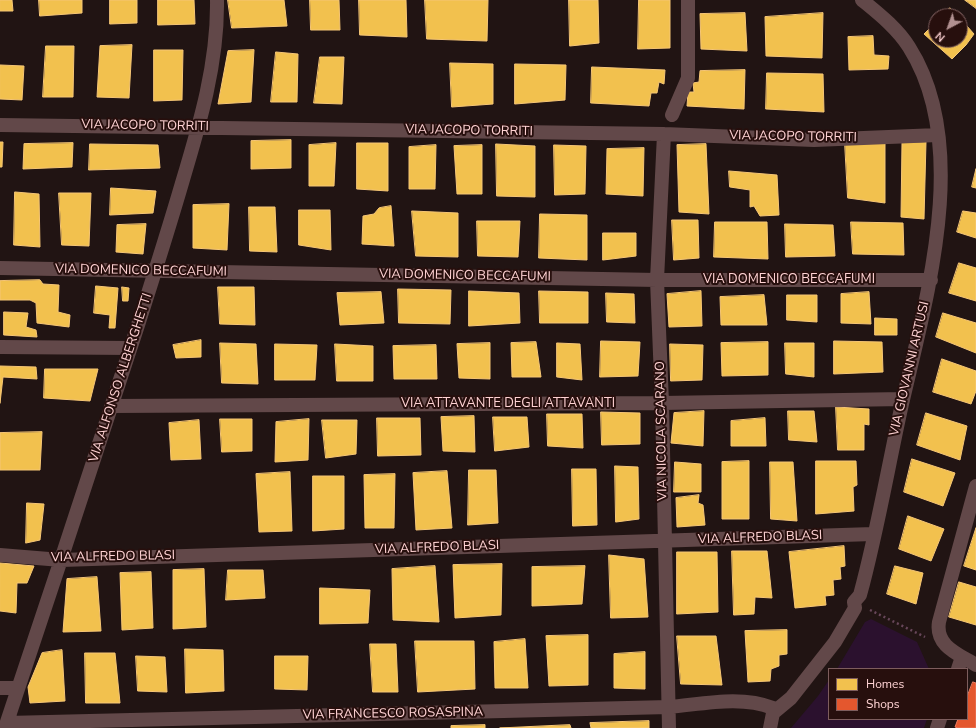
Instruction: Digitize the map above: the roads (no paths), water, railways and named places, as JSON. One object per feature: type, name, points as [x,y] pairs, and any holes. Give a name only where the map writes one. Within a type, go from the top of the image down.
[{"type":"street","name":"VIA ALFONSO ALBERGHETTI","points":[[6,726],[17,688],[61,560],[156,271],[199,126],[211,78],[216,46],[217,0]]},
{"type":"street","points":[[672,115],[688,78],[688,0]]},
{"type":"street","name":"VIA GIOVANNI ARTUSI","points":[[773,713],[791,698],[834,642],[855,608],[854,602],[860,595],[931,280],[941,201],[938,135],[933,108],[921,72],[908,46],[884,18],[862,0]]},
{"type":"street","name":"VIA JACOPO TORRITI","points":[[0,125],[199,126],[664,134],[814,140],[938,135]]},
{"type":"street","name":"VIA NICOLA SCARANO","points":[[664,134],[657,280],[662,403],[669,728]]},
{"type":"street","name":"VIA DOMENICO BECCAFUMI","points":[[0,268],[657,280],[931,280]]},
{"type":"street","points":[[0,347],[130,348]]},
{"type":"street","name":"VIA ATTAVANTE DEGLI ATTAVANTI","points":[[112,406],[662,403],[903,399]]},
{"type":"street","points":[[976,486],[939,622],[938,631],[953,654],[976,664]]},
{"type":"street","name":"VIA ALFREDO BLASI","points":[[0,555],[61,560],[873,534]]},
{"type":"street","points":[[0,688],[17,688]]},
{"type":"street","name":"VIA FRANCESCO ROSASPINA","points":[[6,726],[669,707],[751,701],[773,708],[773,713]]},
{"type":"street","points":[[770,728],[773,713]]}]
